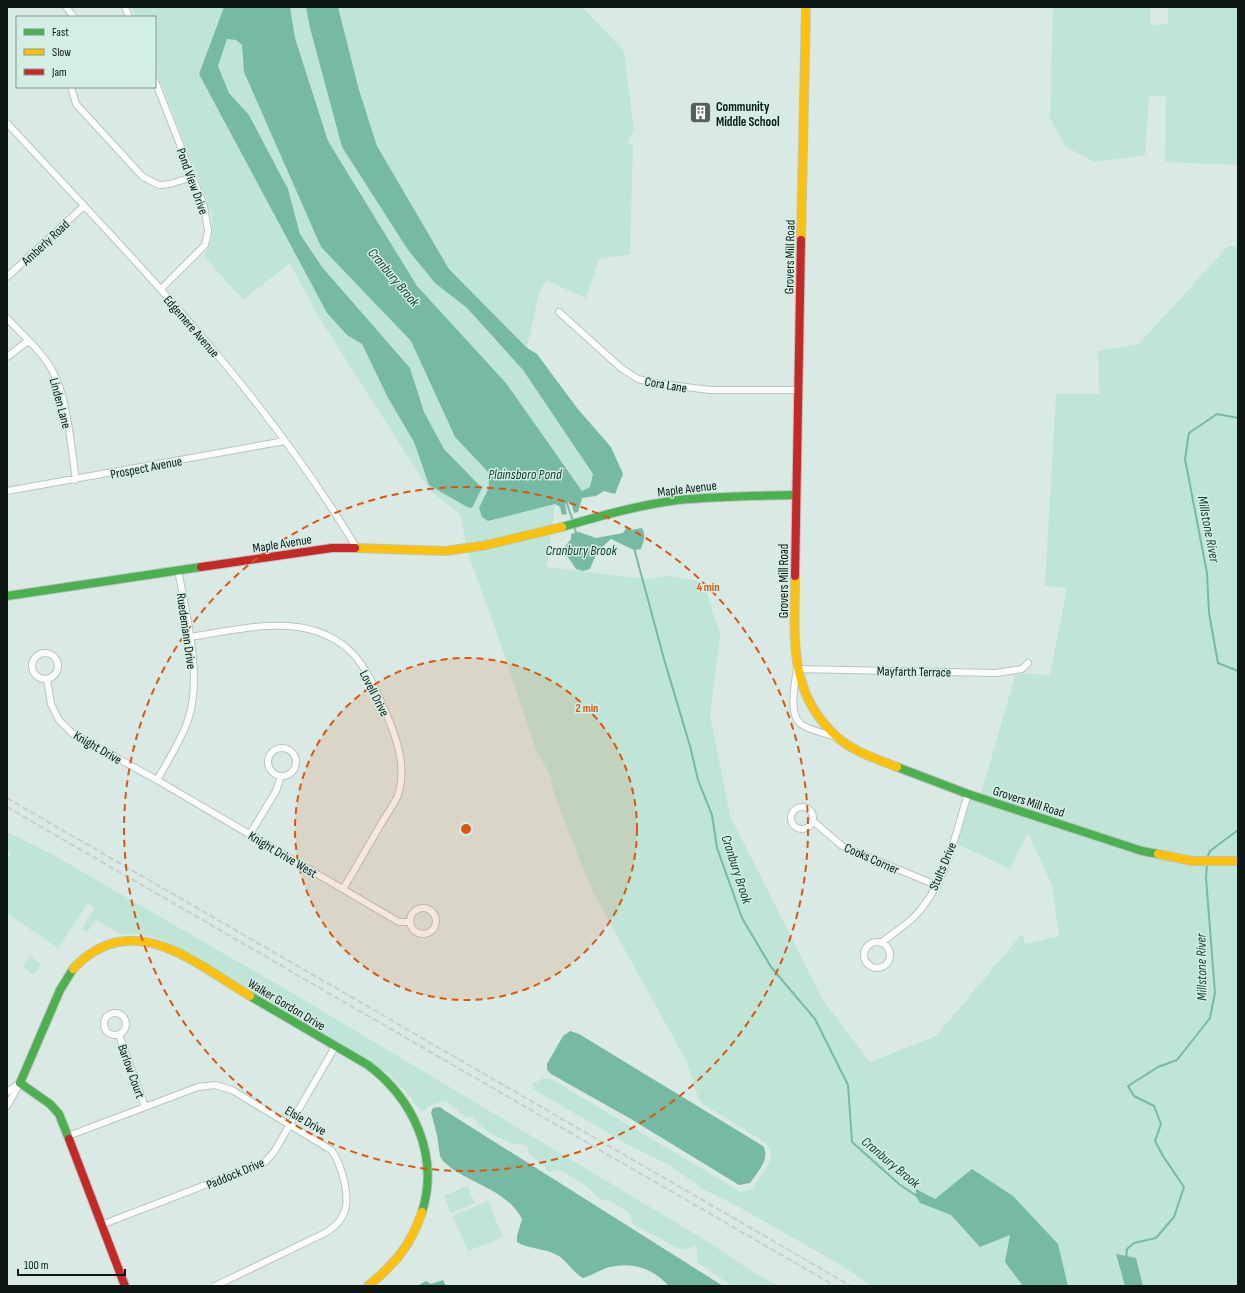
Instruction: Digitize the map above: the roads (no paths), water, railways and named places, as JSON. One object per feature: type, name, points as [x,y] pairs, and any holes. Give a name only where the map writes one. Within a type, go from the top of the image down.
[{"type":"street","points":[[66,7],[73,16]]},
{"type":"street","name":"Grovers Mill Road","points":[[806,7],[796,495],[795,653],[797,669],[807,698],[816,714],[838,738],[866,755],[968,794],[1023,810],[1142,851],[1192,861],[1238,861]]},
{"type":"street","name":"Pond View Drive","points":[[156,84],[207,219],[208,231],[206,246],[161,289]]},
{"type":"street","points":[[71,88],[76,104],[143,177],[158,185],[170,184],[192,177]]},
{"type":"street","name":"Edgemere Avenue","points":[[7,123],[161,289],[208,344],[285,441],[331,505],[356,547]]},
{"type":"street","name":"Amberly Road","points":[[7,277],[84,206]]},
{"type":"street","name":"Cora Lane","points":[[559,312],[621,368],[638,378],[654,383],[710,390],[798,390]]},
{"type":"street","name":"Linden Lane","points":[[7,318],[53,372],[60,390],[76,480]]},
{"type":"street","points":[[7,357],[28,341]]},
{"type":"street","name":"Prospect Avenue","points":[[7,491],[76,480],[285,441]]},
{"type":"street","name":"Maple Avenue","points":[[7,596],[312,550],[356,547],[406,552],[454,550],[487,544],[583,520],[686,498],[796,495]]},
{"type":"street","name":"Ruedemann Drive","points":[[157,780],[189,717],[194,666],[178,570]]},
{"type":"street","name":"Lovell Drive","points":[[190,637],[280,625],[303,627],[321,633],[340,643],[354,656],[370,679],[394,733],[400,756],[402,774],[398,796],[343,889]]},
{"type":"street","points":[[42,653],[55,657],[58,665],[55,674],[47,679],[39,677],[32,668],[34,658],[42,653]]},
{"type":"street","name":"Mayfarth Terrace","points":[[797,669],[996,673],[1022,670],[1028,663]]},
{"type":"street","points":[[797,669],[794,692],[794,716],[802,725],[838,738]]},
{"type":"street","name":"Knight Drive","points":[[47,679],[54,709],[59,720],[72,733],[157,780]]},
{"type":"street","points":[[285,749],[294,755],[296,763],[292,772],[281,776],[271,769],[269,761],[274,751],[285,749]]},
{"type":"street","points":[[250,834],[276,791],[281,776]]},
{"type":"street","name":"Knight Drive West","points":[[157,780],[398,922],[410,922]]},
{"type":"street","name":"Stults Drive","points":[[881,943],[915,916],[927,901],[944,869],[968,794]]},
{"type":"street","name":"Cooks Corner","points":[[813,821],[842,846],[936,885]]},
{"type":"street","points":[[424,908],[432,911],[437,921],[435,929],[424,935],[415,931],[410,922],[413,912],[424,908]]},
{"type":"street","name":"Walker Gordon Drive","points":[[7,1106],[20,1083],[66,980],[74,968],[96,949],[124,940],[146,941],[167,947],[378,1073],[403,1099],[418,1126],[428,1163],[428,1188],[425,1207],[414,1237],[392,1266],[368,1286]]},
{"type":"street","points":[[873,943],[881,943],[888,948],[888,960],[883,966],[875,967],[867,963],[865,951],[873,943]]},
{"type":"street","name":"Barlow Court","points":[[118,1035],[145,1107]]},
{"type":"street","name":"Paddock Drive","points":[[101,1225],[261,1164],[272,1155],[335,1047]]},
{"type":"street","points":[[7,1092],[20,1083],[56,1110],[68,1136],[124,1286]]},
{"type":"street","name":"Elsie Drive","points":[[68,1136],[198,1087],[215,1085],[229,1089],[325,1145],[335,1154],[346,1188],[347,1201],[344,1213],[338,1223],[328,1231],[223,1284],[215,1286]]},
{"type":"water","name":"Plainsboro Pond","points":[[224,7],[290,7],[295,38],[328,141],[417,286],[506,383],[582,491],[590,487],[593,474],[523,370],[467,308],[435,283],[408,250],[342,147],[310,28],[306,7],[338,7],[359,90],[377,146],[449,269],[527,348],[537,354],[577,408],[611,447],[623,474],[615,494],[604,491],[596,496],[582,498],[578,512],[574,513],[571,502],[565,504],[567,514],[562,515],[560,507],[555,504],[488,521],[482,517],[479,508],[489,487],[488,472],[455,437],[411,341],[321,247],[244,72],[242,45],[236,40],[227,39],[218,66],[229,93],[249,115],[288,189],[300,234],[322,267],[410,368],[424,412],[444,449],[482,488],[472,508],[467,507],[429,485],[414,442],[388,398],[362,344],[347,335],[327,313],[199,74]]},
{"type":"water","name":"Cranbury Brook","points":[[627,527],[631,530],[642,528],[644,538],[641,549],[634,550],[611,539],[597,552],[590,569],[583,571],[576,569],[568,557],[563,556],[563,549],[571,539],[571,534],[579,532],[596,538],[623,533]]},
{"type":"water","points":[[570,1031],[579,1034],[763,1146],[765,1151],[764,1160],[750,1183],[739,1185],[631,1119],[551,1074],[547,1070],[547,1064],[563,1036]]},
{"type":"water","points":[[440,1107],[723,1286],[669,1286],[662,1279],[648,1270],[640,1267],[624,1265],[606,1268],[583,1278],[579,1276],[561,1257],[517,1242],[517,1236],[522,1219],[515,1209],[496,1193],[453,1169],[443,1161],[440,1156],[437,1135],[431,1112],[433,1108]]},
{"type":"water","points":[[972,1169],[1013,1196],[1058,1244],[1068,1286],[1023,1286],[1005,1262],[1010,1235],[980,1247],[951,1215],[920,1203],[916,1196],[916,1189],[935,1199]]},
{"type":"water","points":[[1116,1254],[1136,1258],[1143,1286],[1125,1286]]},
{"type":"water","points":[[443,1280],[446,1286],[419,1285],[426,1281],[431,1284]]},
{"type":"waterway","name":"Millstone River","points":[[1238,418],[1217,414],[1189,433],[1185,459],[1207,573],[1209,613],[1218,663],[1238,671]]},
{"type":"waterway","name":"Cranbury Brook","points":[[566,501],[573,521]]},
{"type":"waterway","name":"Cranbury Brook","points":[[574,526],[577,535]]},
{"type":"waterway","name":"Cranbury Brook","points":[[634,548],[664,659],[690,746],[698,780],[712,815],[717,848],[742,918],[771,967],[815,1019],[848,1085],[852,1142],[899,1184],[918,1197]]},
{"type":"waterway","name":"Millstone River","points":[[1207,858],[1210,851],[1238,830]]},
{"type":"waterway","name":"Millstone River","points":[[1126,1258],[1127,1249],[1134,1243],[1156,1238],[1174,1217],[1184,1187],[1163,1156],[1155,1141],[1161,1124],[1154,1106],[1134,1096],[1128,1086],[1158,1067],[1177,1060],[1210,1018],[1215,993],[1206,878],[1207,863]]},
{"type":"railway","points":[[7,798],[851,1286]]},
{"type":"railway","points":[[7,807],[835,1286]]},
{"type":"place","name":"Community Middle School","points":[[700,113]]}]
